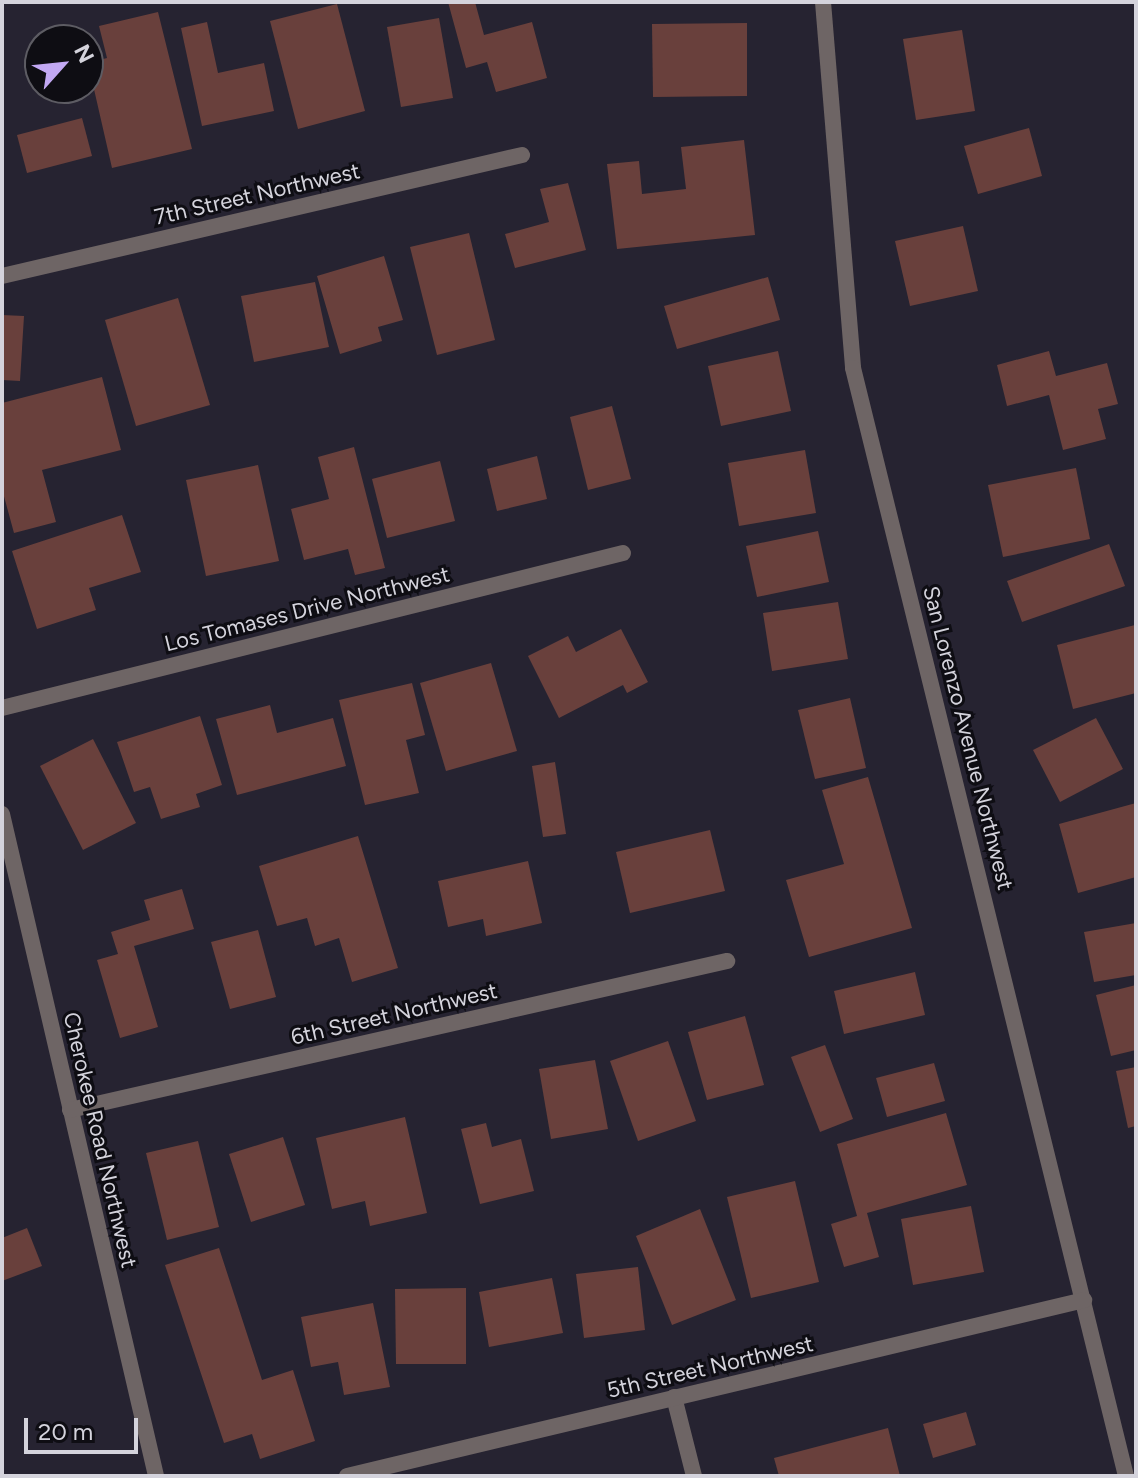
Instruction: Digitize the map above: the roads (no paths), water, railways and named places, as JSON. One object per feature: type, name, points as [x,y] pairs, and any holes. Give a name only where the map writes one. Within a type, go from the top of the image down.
[{"type":"street","name":"San Lorenzo Avenue Northwest","points":[[823,2],[853,368],[1126,1476]]},
{"type":"street","name":"7th Street Northwest","points":[[2,276],[522,155]]},
{"type":"street","name":"Los Tomases Drive Northwest","points":[[2,708],[623,553]]},
{"type":"street","name":"Cherokee Road Northwest","points":[[2,814],[156,1476]]},
{"type":"street","name":"6th Street Northwest","points":[[70,1110],[727,961]]},
{"type":"street","name":"5th Street Northwest","points":[[347,1476],[1084,1300]]},
{"type":"street","points":[[674,1397],[694,1476]]}]
